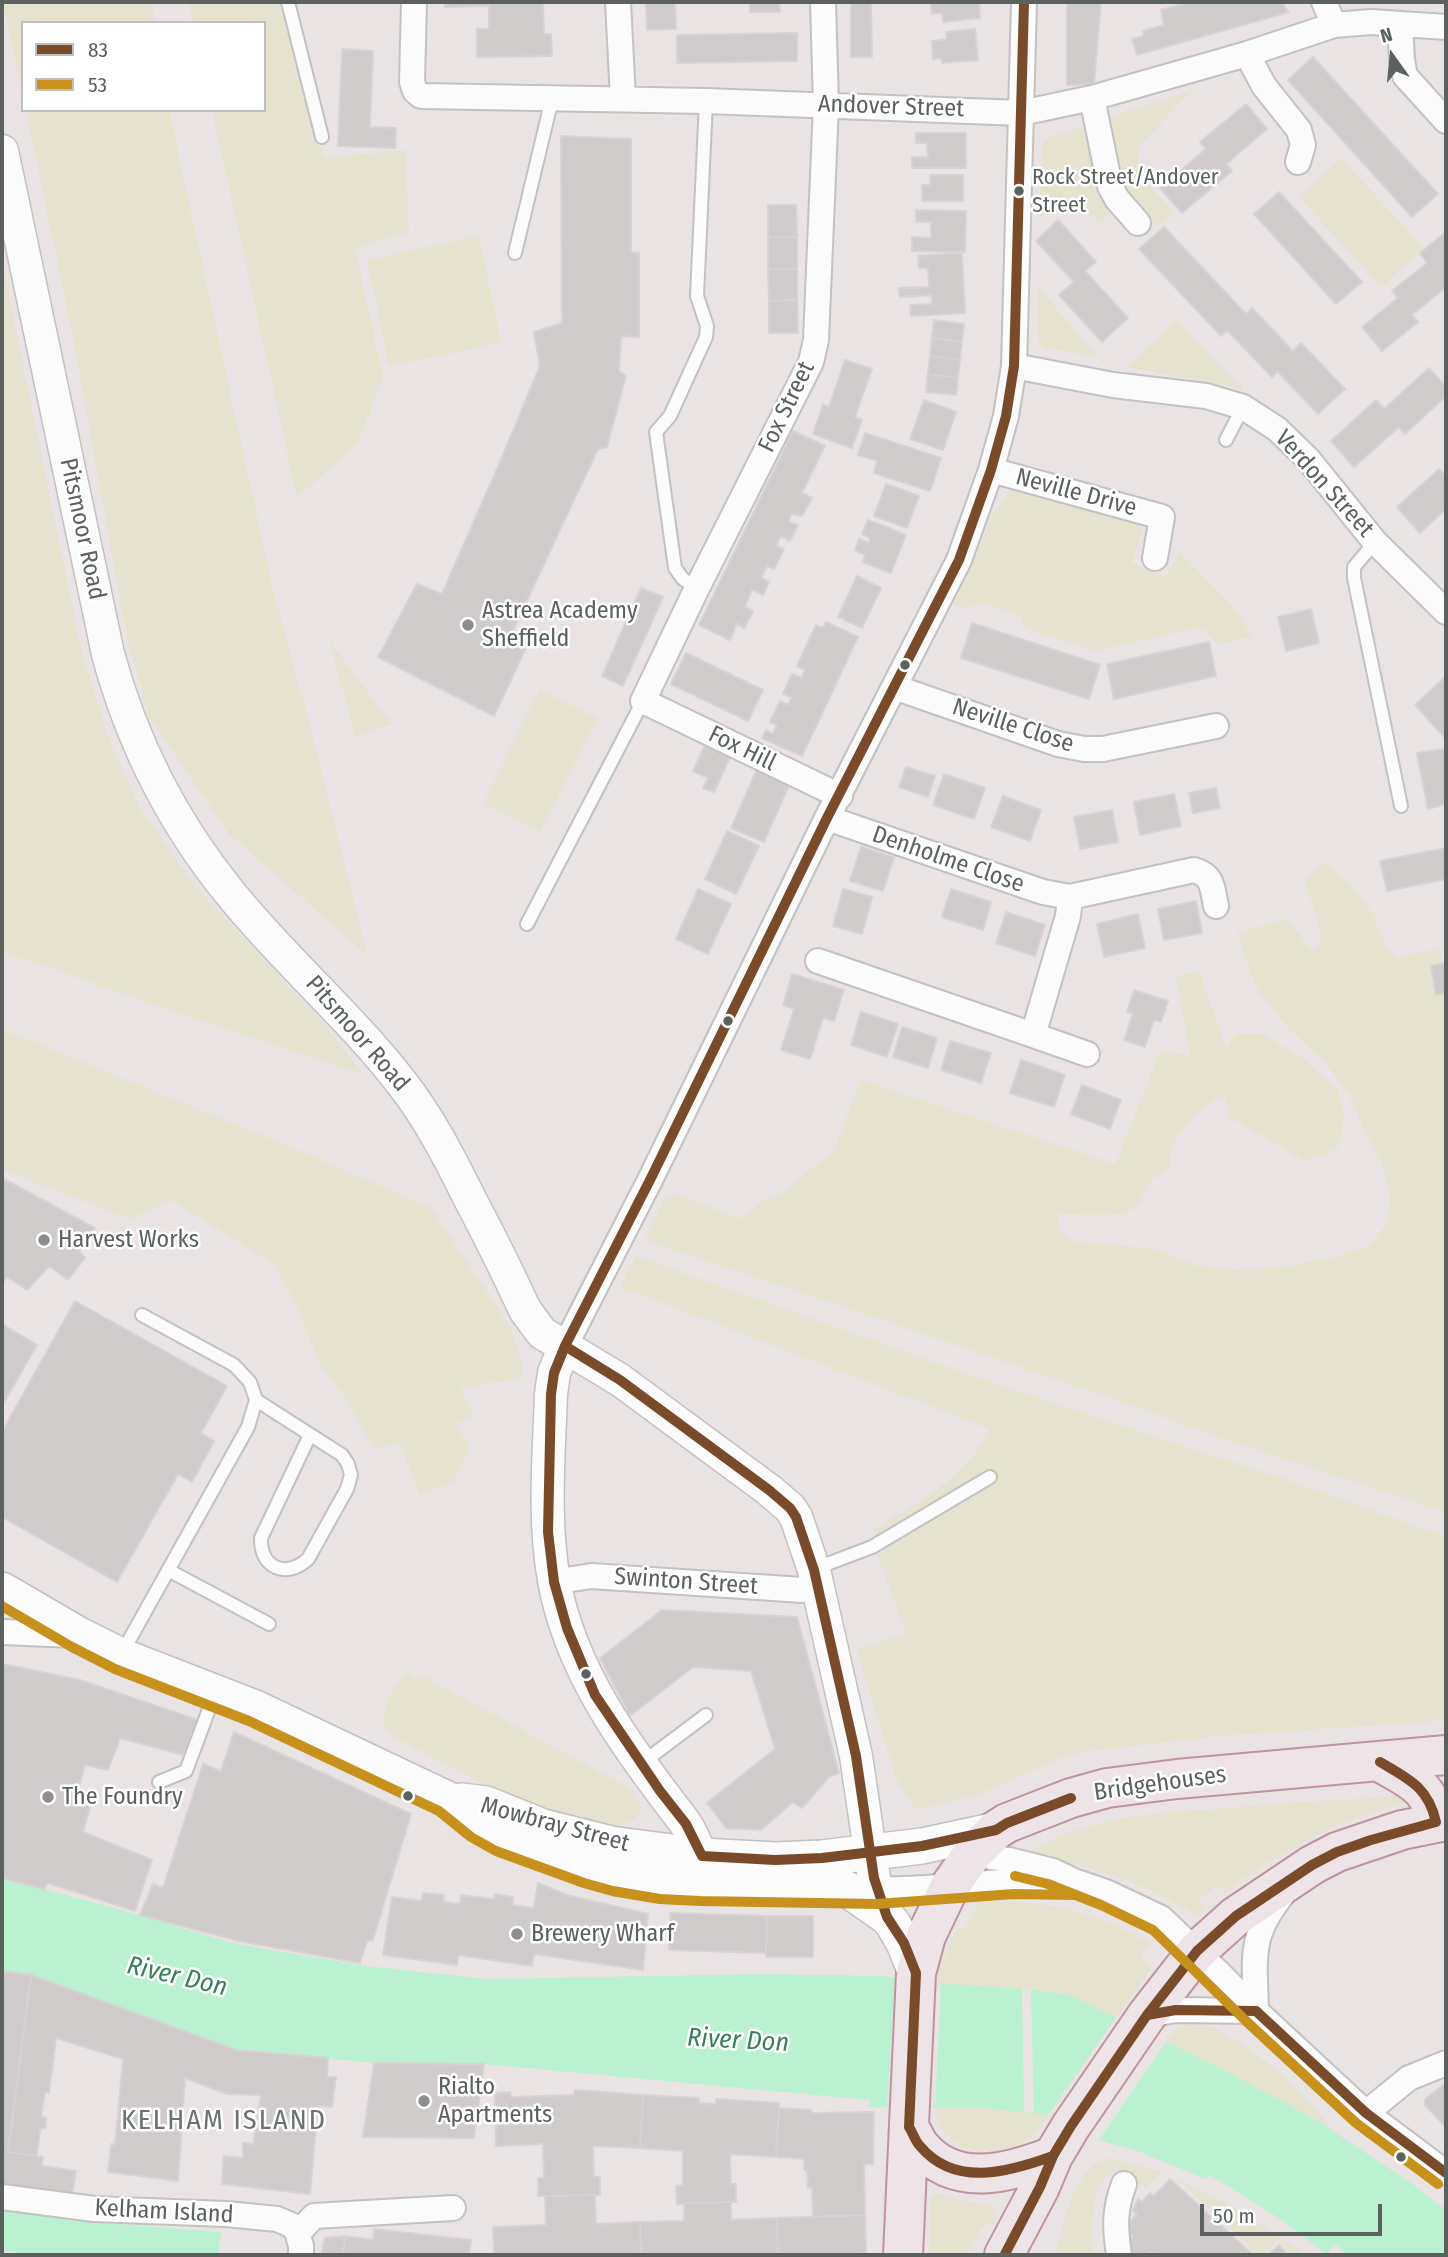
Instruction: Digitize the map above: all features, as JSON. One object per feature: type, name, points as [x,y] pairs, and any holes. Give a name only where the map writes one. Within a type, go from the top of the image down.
[{"type":"highway","name":"Bridgehouses","points":[[902,2255],[916,1978],[926,1936],[950,1886],[985,1841],[1007,1823],[1071,1798],[1107,1788],[1177,1779],[1446,1755]]},
{"type":"highway","points":[[1005,2253],[1055,2152],[1143,2021],[1197,1951],[1236,1916],[1312,1866],[1371,1840],[1441,1822],[1430,1798],[1418,1785],[1380,1762]]},
{"type":"highway","points":[[909,2117],[921,2147],[947,2167],[963,2173],[1005,2172],[1055,2152]]},
{"type":"main road","points":[[2,1590],[79,1635]]},
{"type":"main road","name":"Mowbray Street","points":[[79,1635],[121,1656],[256,1708],[447,1799],[479,1825],[502,1838],[589,1870],[617,1878],[662,1885],[730,1887],[870,1899]]},
{"type":"main road","name":"Mowbray Street","points":[[447,1799],[486,1804],[543,1827],[611,1843],[702,1856],[775,1860],[985,1841]]},
{"type":"main road","points":[[870,1899],[904,1943],[916,1978]]},
{"type":"street","name":"Andover Street","points":[[415,2],[412,82],[415,91],[421,96],[706,101],[1021,113],[1092,98],[1247,54],[1334,25],[1410,16],[1446,27]]},
{"type":"street","points":[[618,2],[622,99]]},
{"type":"street","name":"Fox Street","points":[[643,701],[696,588],[811,362],[816,340],[826,105],[823,2]]},
{"type":"street","points":[[730,1887],[702,1856],[686,1824],[595,1695],[567,1628],[554,1582],[548,1532],[551,1394],[554,1373],[828,818],[959,560],[991,470],[1006,416],[1014,366],[1024,2]]},
{"type":"street","points":[[1324,2],[1334,25]]},
{"type":"street","points":[[1410,16],[1402,60],[1405,76],[1446,121]]},
{"type":"street","points":[[1247,54],[1264,86],[1299,130],[1303,145],[1298,162]]},
{"type":"street","points":[[1092,98],[1110,186],[1117,199],[1138,223]]},
{"type":"street","name":"Pitsmoor Road","points":[[2,150],[108,654],[118,692],[139,745],[176,819],[231,895],[388,1066],[426,1117],[525,1310],[542,1333],[620,1381],[781,1500],[796,1517],[816,1581],[856,1755],[870,1853],[870,1899]]},
{"type":"street","name":"Verdon Street","points":[[1014,366],[1113,385],[1206,396],[1243,407],[1277,429],[1308,459],[1376,542],[1446,612]]},
{"type":"street","name":"Neville Drive","points":[[991,470],[1161,517],[1155,558]]},
{"type":"street","name":"Neville Close","points":[[894,687],[1058,744],[1084,749],[1103,749],[1216,726]]},
{"type":"street","name":"Fox Hill","points":[[643,701],[840,796]]},
{"type":"street","name":"Denholme Close","points":[[828,818],[1043,892],[1070,897],[1194,870],[1205,873],[1211,882],[1216,906]]},
{"type":"street","points":[[1033,1035],[1068,916],[1070,897]]},
{"type":"street","points":[[818,961],[1087,1054]]},
{"type":"street","name":"Swinton Street","points":[[554,1582],[591,1576],[816,1581]]},
{"type":"street","name":"Mowbray Street","points":[[2,1632],[79,1635]]},
{"type":"street","points":[[985,1841],[1161,1918],[1366,2113],[1446,2173]]},
{"type":"street","points":[[1256,2011],[1253,1964],[1257,1936],[1268,1913],[1282,1894],[1312,1866]]},
{"type":"street","points":[[870,1899],[950,1886],[1014,1880],[1074,1881]]},
{"type":"street","points":[[1143,2021],[1176,2010],[1256,2011]]},
{"type":"street","points":[[1366,2113],[1409,2078],[1446,2063]]},
{"type":"street","points":[[1119,2255],[1115,2218],[1116,2204],[1124,2185]]},
{"type":"street","name":"Kelham Island","points":[[2,2197],[94,2209],[226,2214],[277,2219],[291,2225],[299,2244]]},
{"type":"street","points":[[299,2244],[314,2216],[453,2208]]},
{"type":"lane","points":[[288,2],[322,137]]},
{"type":"lane","points":[[515,253],[552,99]]},
{"type":"lane","points":[[696,588],[683,579],[675,568],[656,432],[670,416],[706,337],[707,326],[697,296],[706,101]]},
{"type":"lane","points":[[1226,440],[1243,407]]},
{"type":"lane","points":[[1376,542],[1354,567],[1354,579],[1401,806]]},
{"type":"lane","points":[[527,924],[643,701]]},
{"type":"lane","points":[[121,1656],[248,1427],[256,1401],[250,1382],[234,1365],[142,1315]]},
{"type":"lane","points":[[256,1401],[342,1455],[351,1475],[347,1489],[308,1559],[290,1570],[278,1568],[266,1561],[261,1551],[261,1538],[310,1435]]},
{"type":"lane","points":[[816,1581],[990,1478]]},
{"type":"lane","points":[[168,1570],[269,1624]]},
{"type":"lane","points":[[159,1782],[186,1771],[215,1693]]},
{"type":"lane","points":[[642,1763],[706,1715]]},
{"type":"shaded area","points":[[3,2],[152,2],[154,21],[21,21],[21,87]]},
{"type":"shaded area","points":[[189,2],[283,2],[324,158],[405,150],[409,232],[355,248],[383,377],[357,445],[297,497],[212,112],[266,112],[266,21],[193,21]]},
{"type":"shaded area","points":[[1192,90],[1138,148],[1140,177],[1175,213],[1157,227],[1129,197],[1099,223],[1072,195],[1056,201],[1039,219],[1042,145],[1048,138]]},
{"type":"shaded area","points":[[26,112],[169,112],[272,586],[367,955],[230,835],[150,718],[127,639],[73,337]]},
{"type":"shaded area","points":[[1341,158],[1424,248],[1381,287],[1299,197]]},
{"type":"shaded area","points":[[479,236],[501,343],[389,366],[367,260]]},
{"type":"shaded area","points":[[2,260],[80,645],[107,734],[139,806],[195,886],[322,1022],[363,1074],[221,1028],[2,951]]},
{"type":"shaded area","points":[[1038,287],[1098,357],[1043,347],[1038,339]]},
{"type":"shaded area","points":[[1176,320],[1244,389],[1127,367]]},
{"type":"shaded area","points":[[1014,485],[1143,528],[1132,563],[1166,577],[1179,551],[1234,608],[1252,636],[1219,644],[1199,627],[1096,651],[1024,627],[1021,616],[985,603],[962,608],[953,605],[994,513]]},
{"type":"shaded area","points":[[330,642],[392,724],[355,737]]},
{"type":"shaded area","points":[[540,689],[598,718],[540,832],[483,804]]},
{"type":"shaded area","points":[[1323,862],[1360,896],[1393,953],[1399,958],[1440,948],[1446,976],[1446,1512],[1215,1436],[1112,1398],[645,1240],[665,1198],[675,1194],[741,1219],[761,1202],[784,1193],[833,1153],[861,1080],[1116,1164],[1160,1051],[1190,1056],[1176,976],[1199,972],[1226,1047],[1236,1034],[1262,1034],[1303,1058],[1338,1091],[1344,1115],[1338,1148],[1305,1161],[1229,1117],[1225,1095],[1193,1117],[1177,1136],[1170,1153],[1170,1164],[1163,1173],[1152,1179],[1137,1206],[1123,1214],[1058,1213],[1059,1230],[1077,1242],[1154,1249],[1197,1266],[1238,1270],[1283,1267],[1344,1255],[1370,1245],[1387,1223],[1390,1201],[1383,1165],[1348,1093],[1323,1060],[1291,1031],[1255,985],[1237,933],[1288,919],[1312,952],[1321,939],[1315,910],[1304,882]]},
{"type":"shaded area","points":[[2,1029],[296,1149],[431,1208],[508,1323],[521,1358],[523,1378],[460,1388],[474,1415],[457,1424],[470,1450],[453,1481],[420,1496],[400,1442],[374,1449],[344,1395],[322,1368],[295,1303],[273,1264],[172,1200],[131,1219],[2,1170]]},
{"type":"shaded area","points":[[636,1256],[1010,1389],[1285,1479],[1446,1537],[1446,1718],[1425,1722],[1219,1736],[1088,1751],[1061,1758],[976,1796],[917,1810],[900,1787],[894,1772],[857,1650],[906,1633],[880,1562],[874,1529],[924,1499],[955,1475],[980,1446],[990,1429],[621,1287]]},
{"type":"shaded area","points":[[406,1672],[416,1679],[421,1675],[633,1790],[641,1813],[628,1823],[605,1825],[577,1820],[509,1795],[393,1737],[384,1722],[384,1713],[391,1695]]},
{"type":"shaded area","points":[[1405,1796],[1407,1803],[1357,1818],[1311,1838],[1268,1863],[1225,1893],[1217,1885],[1198,1900],[1206,1909],[1198,1917],[1137,1885],[1073,1863],[1029,1852],[1073,1831],[1118,1819],[1262,1805]]},
{"type":"shaded area","points":[[992,1901],[1033,1903],[1074,1911],[1113,1924],[1150,1943],[1141,1956],[1152,1967],[1100,2042],[1022,1990],[932,1984],[936,1956],[945,1957],[952,1938],[959,1928],[965,1928],[978,1904]]},
{"type":"shaded area","points":[[1186,2023],[1215,2029],[1256,2054],[1292,2083],[1333,2131],[1230,2073],[1166,2042],[1176,2028]]},
{"type":"shaded area","points":[[938,2062],[1024,2112],[1048,2115],[1031,2138],[1012,2148],[985,2152],[960,2145],[949,2138],[935,2117]]},
{"type":"shaded area","points":[[1112,2158],[1162,2172],[1145,2188],[1115,2170],[1101,2184],[1095,2202],[1092,2230],[1094,2255],[1056,2255],[1067,2212],[1079,2183],[1099,2162]]},
{"type":"shaded area","points":[[1177,2179],[1251,2217],[1306,2255],[1292,2255],[1277,2240],[1259,2255]]},
{"type":"shaded area","points":[[935,2194],[998,2209],[994,2221],[981,2229],[967,2255],[929,2255],[931,2198]]},
{"type":"water","name":"River Don","points":[[2,1878],[232,1943],[366,1966],[486,1979],[766,1974],[885,1976],[916,1982],[1027,1989],[1069,1995],[1230,2073],[1318,2121],[1414,2185],[1446,2210],[1446,2255],[1348,2255],[1335,2244],[1326,2254],[1282,2220],[1210,2175],[1206,2179],[1135,2150],[1099,2140],[1048,2115],[986,2108],[869,2107],[869,2100],[484,2064],[374,2063],[236,2050],[31,1975],[2,1971]]},
{"type":"water","points":[[2,2208],[77,2221],[221,2232],[218,2255],[32,2255],[2,2250]]},
{"type":"pier","points":[[895,1978],[941,1985],[935,2106],[887,2107]]},
{"type":"pier","points":[[1022,1989],[1031,1990],[1034,2113],[1024,2112]]},
{"type":"pier","points":[[1117,2016],[1166,2042],[1099,2140],[1048,2115]]},
{"type":"building","points":[[445,2],[543,2],[544,34],[551,34],[552,56],[477,57],[477,29],[489,29],[489,6],[445,7]]},
{"type":"building","points":[[646,2],[675,2],[676,29],[647,30]]},
{"type":"building","points":[[750,2],[779,2],[780,12],[750,12]]},
{"type":"building","points":[[851,2],[871,2],[872,57],[851,57]]},
{"type":"building","points":[[930,2],[979,2],[980,18],[943,22],[942,13],[932,14]]},
{"type":"building","points":[[1067,2],[1101,2],[1094,84],[1067,85]]},
{"type":"building","points":[[1190,2],[1281,2],[1289,12],[1137,55],[1132,39],[1144,36],[1143,31],[1164,25],[1161,10]]},
{"type":"building","points":[[975,29],[978,60],[942,63],[942,58],[933,59],[932,41],[947,39],[946,32]]},
{"type":"building","points":[[797,33],[797,61],[677,63],[677,35]]},
{"type":"building","points":[[342,49],[373,51],[370,127],[396,128],[395,148],[338,146]]},
{"type":"building","points":[[1313,57],[1438,194],[1412,217],[1288,80]]},
{"type":"building","points":[[1246,104],[1267,129],[1226,164],[1232,171],[1182,213],[1160,188],[1206,149],[1200,142]]},
{"type":"building","points":[[916,133],[966,133],[966,168],[912,168],[912,157],[928,157],[927,143],[916,143]]},
{"type":"building","points":[[561,136],[631,139],[631,252],[639,253],[639,337],[621,336],[619,371],[626,376],[607,447],[598,449],[513,630],[531,637],[494,716],[378,657],[417,584],[442,594],[540,366],[534,332],[562,323]]},
{"type":"building","points":[[930,175],[963,175],[963,201],[922,201],[922,185],[930,185]]},
{"type":"building","points":[[1279,192],[1362,282],[1336,304],[1254,214]]},
{"type":"building","points":[[768,205],[796,205],[797,237],[768,237]]},
{"type":"building","points":[[916,210],[966,211],[965,252],[912,251],[912,237],[931,238],[931,222],[916,222]]},
{"type":"building","points":[[1058,220],[1096,262],[1085,271],[1128,318],[1102,342],[1059,295],[1074,282],[1036,241]]},
{"type":"building","points":[[1164,227],[1246,314],[1252,308],[1293,351],[1301,343],[1345,389],[1318,414],[1278,372],[1272,377],[1227,330],[1221,336],[1139,249]]},
{"type":"building","points":[[1446,232],[1446,287],[1412,315],[1418,322],[1382,351],[1362,327],[1398,298],[1392,291],[1427,263],[1420,253]]},
{"type":"building","points":[[768,237],[797,237],[797,269],[768,269]]},
{"type":"building","points":[[962,253],[965,313],[911,316],[910,305],[932,304],[932,295],[900,297],[899,288],[929,287],[928,268],[919,268],[918,256]]},
{"type":"building","points":[[768,269],[797,269],[797,300],[769,301]]},
{"type":"building","points":[[797,300],[798,333],[769,333],[769,301]]},
{"type":"building","points":[[934,320],[964,324],[962,342],[932,338]]},
{"type":"building","points":[[932,338],[962,342],[960,360],[930,356]]},
{"type":"building","points":[[930,356],[960,360],[958,378],[928,374]]},
{"type":"building","points":[[845,360],[872,369],[855,417],[862,420],[852,448],[813,434],[823,405],[829,407]]},
{"type":"building","points":[[1429,368],[1446,387],[1446,396],[1405,434],[1399,427],[1354,467],[1331,441],[1376,400],[1384,409]]},
{"type":"building","points":[[928,374],[958,378],[956,395],[926,392]]},
{"type":"building","points":[[924,400],[956,412],[943,450],[910,439]]},
{"type":"building","points":[[793,431],[825,446],[802,493],[812,498],[802,516],[791,514],[789,522],[798,525],[790,541],[781,536],[776,546],[784,549],[774,569],[767,566],[761,578],[769,582],[763,595],[752,589],[745,607],[753,611],[744,628],[737,623],[730,640],[699,625]]},
{"type":"building","points":[[865,433],[941,458],[930,491],[874,473],[877,461],[858,455]]},
{"type":"building","points":[[1439,469],[1446,476],[1446,509],[1420,533],[1397,507]]},
{"type":"building","points":[[886,484],[919,496],[907,528],[874,516]]},
{"type":"building","points":[[868,520],[906,535],[891,573],[863,562],[865,555],[855,550],[859,539],[869,543],[870,538],[862,534]]},
{"type":"building","points":[[857,576],[881,588],[862,628],[838,617]]},
{"type":"building","points":[[641,588],[663,597],[623,686],[602,676]]},
{"type":"building","points":[[1311,609],[1319,643],[1286,651],[1278,617]]},
{"type":"building","points":[[826,622],[858,637],[802,756],[762,738],[766,730],[773,734],[777,725],[770,722],[780,701],[788,705],[792,697],[783,694],[792,674],[801,678],[805,670],[797,666],[816,625],[823,628]]},
{"type":"building","points":[[972,623],[1100,665],[1089,699],[961,658]]},
{"type":"building","points":[[1209,642],[1216,676],[1114,699],[1107,664]]},
{"type":"building","points":[[686,653],[763,690],[748,721],[671,684]]},
{"type":"building","points":[[1446,676],[1446,739],[1415,705]]},
{"type":"building","points":[[707,741],[732,753],[714,792],[703,788],[708,778],[693,771]]},
{"type":"building","points":[[1446,749],[1446,804],[1428,809],[1417,753]]},
{"type":"building","points":[[760,762],[793,776],[764,842],[731,828]]},
{"type":"building","points":[[906,767],[935,776],[928,797],[899,787]]},
{"type":"building","points":[[944,774],[985,788],[974,819],[933,805]]},
{"type":"building","points":[[1216,788],[1220,808],[1193,813],[1189,793]]},
{"type":"building","points":[[1174,794],[1181,826],[1140,835],[1134,802]]},
{"type":"building","points":[[1003,796],[1041,810],[1030,841],[991,827]]},
{"type":"building","points":[[1112,810],[1118,842],[1080,849],[1074,817]]},
{"type":"building","points":[[727,831],[759,846],[736,894],[705,879]]},
{"type":"building","points":[[861,847],[894,857],[883,891],[850,881]]},
{"type":"building","points":[[1446,848],[1446,879],[1387,891],[1380,861]]},
{"type":"building","points":[[698,889],[731,904],[708,954],[676,939]]},
{"type":"building","points":[[843,889],[872,897],[862,934],[833,926]]},
{"type":"building","points":[[951,889],[991,902],[983,930],[942,917]]},
{"type":"building","points":[[1196,901],[1202,933],[1164,940],[1158,909]]},
{"type":"building","points":[[1006,912],[1045,925],[1035,956],[996,943]]},
{"type":"building","points":[[1138,914],[1145,948],[1104,957],[1097,924]]},
{"type":"building","points":[[1446,963],[1446,993],[1436,995],[1431,966]]},
{"type":"building","points":[[792,974],[844,990],[834,1021],[823,1018],[810,1059],[781,1050],[794,1009],[783,1005]]},
{"type":"building","points":[[1134,990],[1168,1001],[1161,1022],[1154,1020],[1145,1047],[1124,1040],[1133,1013],[1127,1012]]},
{"type":"building","points":[[861,1012],[898,1024],[887,1057],[851,1045]]},
{"type":"building","points":[[902,1027],[937,1038],[928,1068],[893,1057]]},
{"type":"building","points":[[950,1041],[991,1053],[981,1083],[941,1070]]},
{"type":"building","points":[[1021,1060],[1065,1075],[1054,1107],[1010,1093]]},
{"type":"building","points":[[1082,1085],[1121,1100],[1110,1129],[1071,1114]]},
{"type":"building","name":"Harvest Works","points":[[2,1178],[95,1228],[79,1251],[85,1258],[68,1280],[49,1266],[27,1290],[7,1277],[2,1283]]},
{"type":"building","points":[[75,1301],[227,1386],[201,1433],[214,1441],[192,1482],[178,1474],[117,1582],[2,1517],[2,1432]]},
{"type":"building","points":[[2,1324],[37,1345],[2,1406]]},
{"type":"building","points":[[662,1610],[797,1617],[839,1773],[829,1777],[802,1808],[793,1802],[761,1830],[726,1828],[707,1803],[775,1749],[751,1671],[693,1667],[630,1716],[600,1658]]},
{"type":"building","points":[[3,1664],[80,1680],[198,1720],[183,1755],[120,1738],[108,1770],[85,1765],[76,1797],[92,1800],[83,1832],[152,1860],[135,1911],[48,1883],[44,1889],[2,1878]]},
{"type":"building","points":[[234,1732],[411,1814],[373,1940],[367,1941],[360,1963],[239,1941],[140,1915],[153,1884],[163,1888],[203,1764],[221,1771]]},
{"type":"building","name":"Brewery Wharf","points":[[538,1883],[567,1895],[648,1914],[643,1970],[534,1954],[532,1966],[458,1955],[457,1965],[383,1955],[392,1897],[422,1901],[423,1893],[444,1895],[443,1902],[460,1904],[461,1895],[494,1899],[495,1894],[513,1897],[512,1905],[534,1908]]},
{"type":"building","points":[[670,1913],[767,1916],[766,1953],[669,1950]]},
{"type":"building","points":[[767,1916],[813,1916],[813,1957],[766,1957]]},
{"type":"building","points":[[2,1971],[31,1975],[8,2152],[43,2157],[42,2166],[76,2171],[71,2202],[2,2191]]},
{"type":"building","points":[[31,1975],[236,2050],[328,2058],[327,2077],[336,2077],[332,2107],[318,2106],[310,2194],[222,2184],[224,2156],[243,2158],[243,2143],[253,2144],[261,2095],[227,2094],[185,2078],[178,2181],[108,2172],[111,2144],[115,2145],[123,2059],[56,2038],[49,2093],[45,2092],[41,2117],[46,2118],[46,2128],[40,2129],[37,2156],[8,2152]]},
{"type":"building","name":"Rialto Apartments","points":[[374,2063],[484,2064],[474,2138],[363,2137]]},
{"type":"building","points":[[1446,2083],[1446,2127],[1425,2105],[1425,2101]]},
{"type":"building","points":[[575,2090],[643,2095],[640,2148],[593,2146],[594,2177],[600,2177],[600,2195],[538,2196],[538,2178],[544,2178],[543,2144],[496,2146],[495,2093],[510,2092],[511,2097],[574,2095]]},
{"type":"building","points":[[643,2095],[699,2098],[699,2103],[716,2104],[716,2099],[779,2103],[776,2157],[730,2154],[731,2184],[736,2184],[736,2202],[677,2204],[676,2186],[683,2185],[683,2151],[640,2148]]},
{"type":"building","points":[[779,2108],[811,2110],[811,2113],[874,2112],[873,2164],[864,2164],[865,2215],[813,2217],[812,2187],[808,2188],[804,2159],[776,2157]]},
{"type":"building","points":[[1170,2179],[1253,2255],[1154,2255],[1151,2252],[1148,2255],[1136,2255],[1128,2248],[1133,2236],[1124,2228],[1137,2214],[1133,2211],[1138,2199],[1142,2202],[1150,2193],[1154,2196]]},
{"type":"building","points":[[595,2195],[596,2224],[640,2222],[641,2255],[494,2255],[493,2227],[546,2225],[545,2196]]},
{"type":"building","points":[[731,2202],[731,2220],[777,2218],[778,2255],[641,2255],[640,2222],[684,2221],[684,2203]]},
{"type":"building","points":[[865,2215],[864,2255],[778,2255],[777,2218]]},
{"type":"building","points":[[374,2229],[471,2240],[469,2255],[343,2255],[345,2236],[373,2240]]},
{"type":"building","points":[[345,2236],[343,2255],[321,2255],[325,2238]]},
{"type":"building","points":[[1279,2245],[1288,2255],[1268,2255]]},
{"type":"transit line","name":"83","points":[[702,1856],[686,1824],[660,1791],[595,1695],[567,1628],[554,1582],[548,1532],[551,1394],[554,1373],[827,818],[959,560],[991,470],[1006,416],[1014,366],[1024,2]]},
{"type":"transit line","name":"83","points":[[565,1346],[620,1380],[769,1490],[790,1508],[796,1517],[814,1570],[856,1756],[874,1878],[887,1917],[904,1943],[916,1973],[909,2127],[918,2144],[934,2159],[949,2168],[966,2172],[1001,2171],[1053,2156]]},
{"type":"transit line","name":"53","points":[[2,1606],[115,1669],[249,1721],[439,1811],[471,1837],[496,1851],[613,1891],[660,1899],[700,1901],[877,1904],[1014,1894],[1074,1895]]},
{"type":"transit line","name":"83","points":[[1380,1762],[1416,1785],[1428,1800],[1436,1822]]},
{"type":"transit line","name":"83","points":[[702,1856],[775,1860],[822,1858],[922,1846],[996,1830],[1007,1823],[1071,1798]]},
{"type":"transit line","name":"83","points":[[1005,2254],[1053,2156],[1071,2126],[1147,2015],[1197,1951],[1236,1916],[1312,1865],[1337,1852],[1371,1840],[1436,1822]]},
{"type":"transit line","name":"53","points":[[1015,1876],[1048,1884],[1153,1930],[1356,2123],[1438,2184]]},
{"type":"transit line","name":"83","points":[[1147,2015],[1176,2010],[1256,2011],[1366,2113],[1446,2173]]},
{"type":"place","name":"Rock Street/Andover Street","points":[[1019,191]]},
{"type":"place","name":"Astrea Academy Sheffield","points":[[468,625]]},
{"type":"place","name":"Harvest Works","points":[[44,1240]]},
{"type":"place","name":"The Foundry","points":[[48,1797]]},
{"type":"place","name":"Brewery Wharf","points":[[517,1934]]},
{"type":"place","name":"Rialto Apartments","points":[[424,2101]]},
{"type":"district","name":"KELHAM ISLAND","points":[[224,2121]]}]
